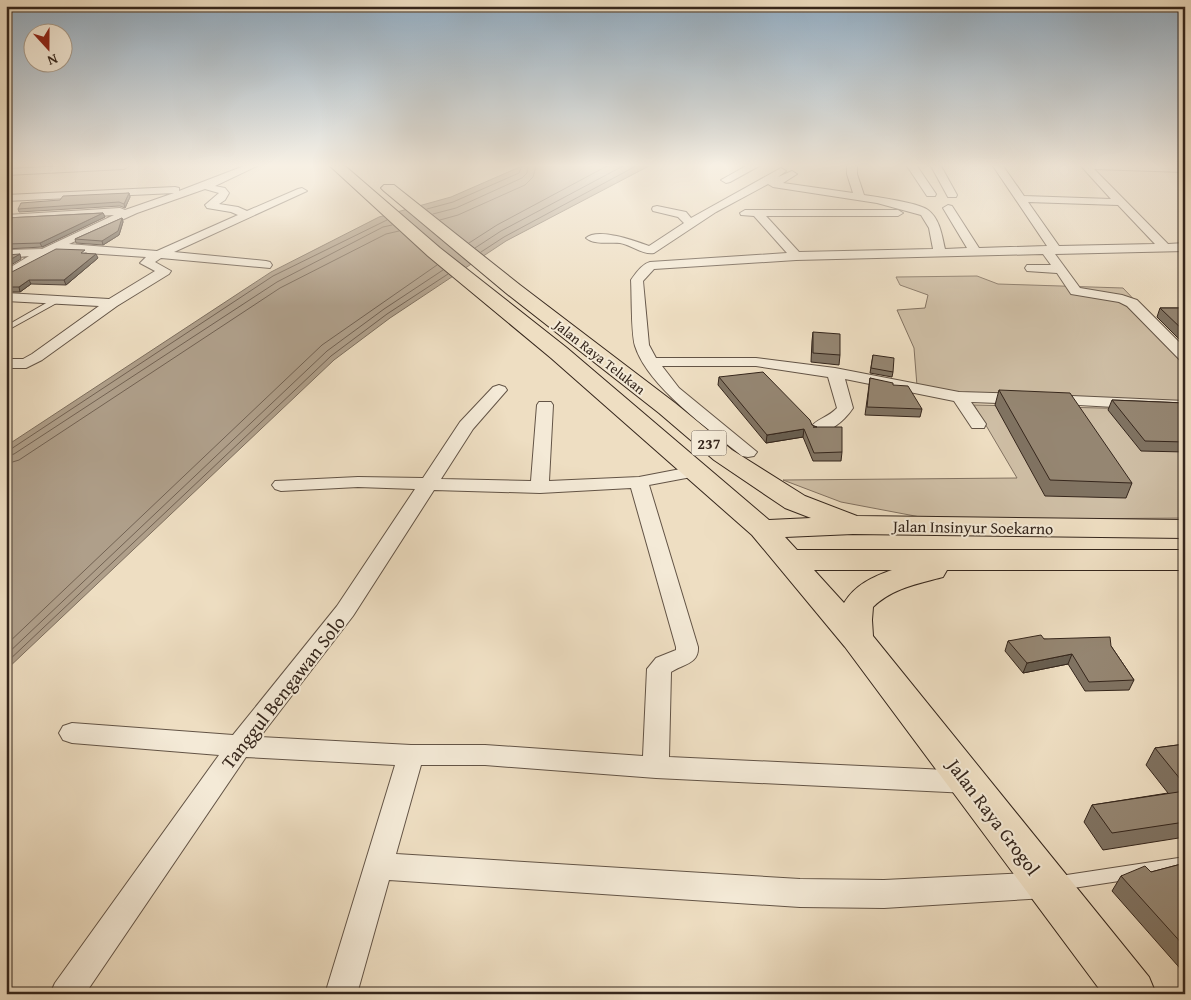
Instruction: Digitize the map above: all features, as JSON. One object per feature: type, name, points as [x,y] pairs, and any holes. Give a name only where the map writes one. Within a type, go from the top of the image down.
[{"type":"main road","name":"Jalan Raya Telukan","points":[[390,213],[434,252],[569,347],[667,408],[723,455],[795,502],[853,525]]},
{"type":"main road","name":"Jalan Raya Telukan","points":[[419,213],[513,289],[569,347],[696,471],[762,529],[790,560]]},
{"type":"main road","name":"Jalan Insinyur Soekarno","points":[[762,529],[853,525],[1185,529]]},
{"type":"main road","name":"Jalan Insinyur Soekarno","points":[[790,560],[1185,560]]},
{"type":"main road","name":"Jalan Raya Grogol","points":[[790,560],[857,639],[1132,994]]},
{"type":"main road","points":[[857,639],[857,610],[862,598],[868,593],[925,571],[980,561]]},
{"type":"street","points":[[6,218],[104,213]]},
{"type":"street","points":[[6,275],[88,230],[131,213]]},
{"type":"street","points":[[241,213],[246,215]]},
{"type":"street","points":[[6,364],[26,362],[37,357],[112,303],[165,271],[146,263],[159,254],[251,213]]},
{"type":"street","points":[[675,213],[682,214],[690,224]]},
{"type":"street","points":[[650,250],[710,213]]},
{"type":"street","points":[[745,213],[925,213],[936,228],[940,252]]},
{"type":"street","points":[[951,213],[975,251]]},
{"type":"street","points":[[1028,213],[1060,269],[1076,291],[1122,299],[1132,303],[1185,357]]},
{"type":"street","points":[[1131,213],[1164,247]]},
{"type":"street","points":[[758,214],[796,256]]},
{"type":"street","points":[[592,238],[623,240],[650,250]]},
{"type":"street","points":[[748,452],[674,391],[651,362],[642,345],[636,280],[650,266],[796,256],[1185,247]]},
{"type":"street","points":[[6,254],[51,249],[159,254],[266,265]]},
{"type":"street","points":[[650,250],[650,266]]},
{"type":"street","points":[[1031,268],[1060,269]]},
{"type":"street","points":[[6,297],[112,303]]},
{"type":"street","points":[[651,362],[756,362],[836,373],[959,397],[1185,406]]},
{"type":"street","points":[[818,428],[838,417],[845,408],[836,373]]},
{"type":"street","name":"Tanggul Bengawan Solo","points":[[66,994],[239,746],[345,611],[466,426],[499,390]]},
{"type":"street","points":[[959,397],[978,424]]},
{"type":"street","points":[[540,487],[545,405]]},
{"type":"street","points":[[281,485],[358,482],[540,487],[639,482],[696,471]]},
{"type":"street","points":[[639,482],[687,647],[687,654],[680,659],[662,665],[659,669],[656,768]]},
{"type":"street","points":[[72,733],[239,746],[411,755],[485,755],[656,768],[968,782]]},
{"type":"street","points":[[341,994],[411,755]]},
{"type":"street","points":[[379,866],[800,893],[884,894],[1046,885]]},
{"type":"lane","points":[[6,329],[58,300]]},
{"type":"lane","points":[[1046,885],[1185,864]]},
{"type":"shaded area","points":[[977,276],[998,284],[1123,288],[1185,353],[1185,403],[988,396],[917,386],[914,348],[897,310],[925,308],[928,295],[900,285],[896,277]]},
{"type":"shaded area","points":[[974,405],[1185,410],[1185,518],[936,520],[841,502],[783,480],[1017,478]]},
{"type":"water","points":[[395,213],[560,213],[506,241],[390,318],[334,360],[6,670],[6,446],[271,272],[379,217]]},
{"type":"building","points":[[103,213],[40,243],[6,244],[6,218]]},
{"type":"building","points":[[122,218],[118,231],[102,241],[75,239]]},
{"type":"building","points":[[56,249],[85,250],[81,253],[96,254],[64,280],[29,280],[19,287],[6,287],[6,275]]},
{"type":"building","points":[[20,254],[6,262],[6,255]]},
{"type":"building","points":[[1160,308],[1185,308],[1185,332]]},
{"type":"building","points":[[813,332],[840,334],[840,355],[813,353]]},
{"type":"building","points":[[873,355],[894,358],[893,372],[871,368]]},
{"type":"building","points":[[763,372],[810,420],[812,425],[817,427],[842,427],[842,452],[814,453],[804,429],[767,435],[719,377]]},
{"type":"building","points":[[870,378],[893,383],[893,385],[908,386],[922,409],[867,407]]},
{"type":"building","points":[[999,390],[1070,393],[1132,483],[1050,480]]},
{"type":"building","points":[[1112,400],[1185,403],[1185,442],[1145,441]]},
{"type":"building","points":[[1041,635],[1044,639],[1110,637],[1111,646],[1134,680],[1089,682],[1072,654],[1027,663],[1008,641]]},
{"type":"building","points":[[1185,744],[1185,785],[1155,748]]},
{"type":"building","points":[[1185,791],[1185,822],[1112,833],[1092,805]]},
{"type":"building","points":[[1185,863],[1185,947],[1121,876],[1145,866],[1151,872]]}]
